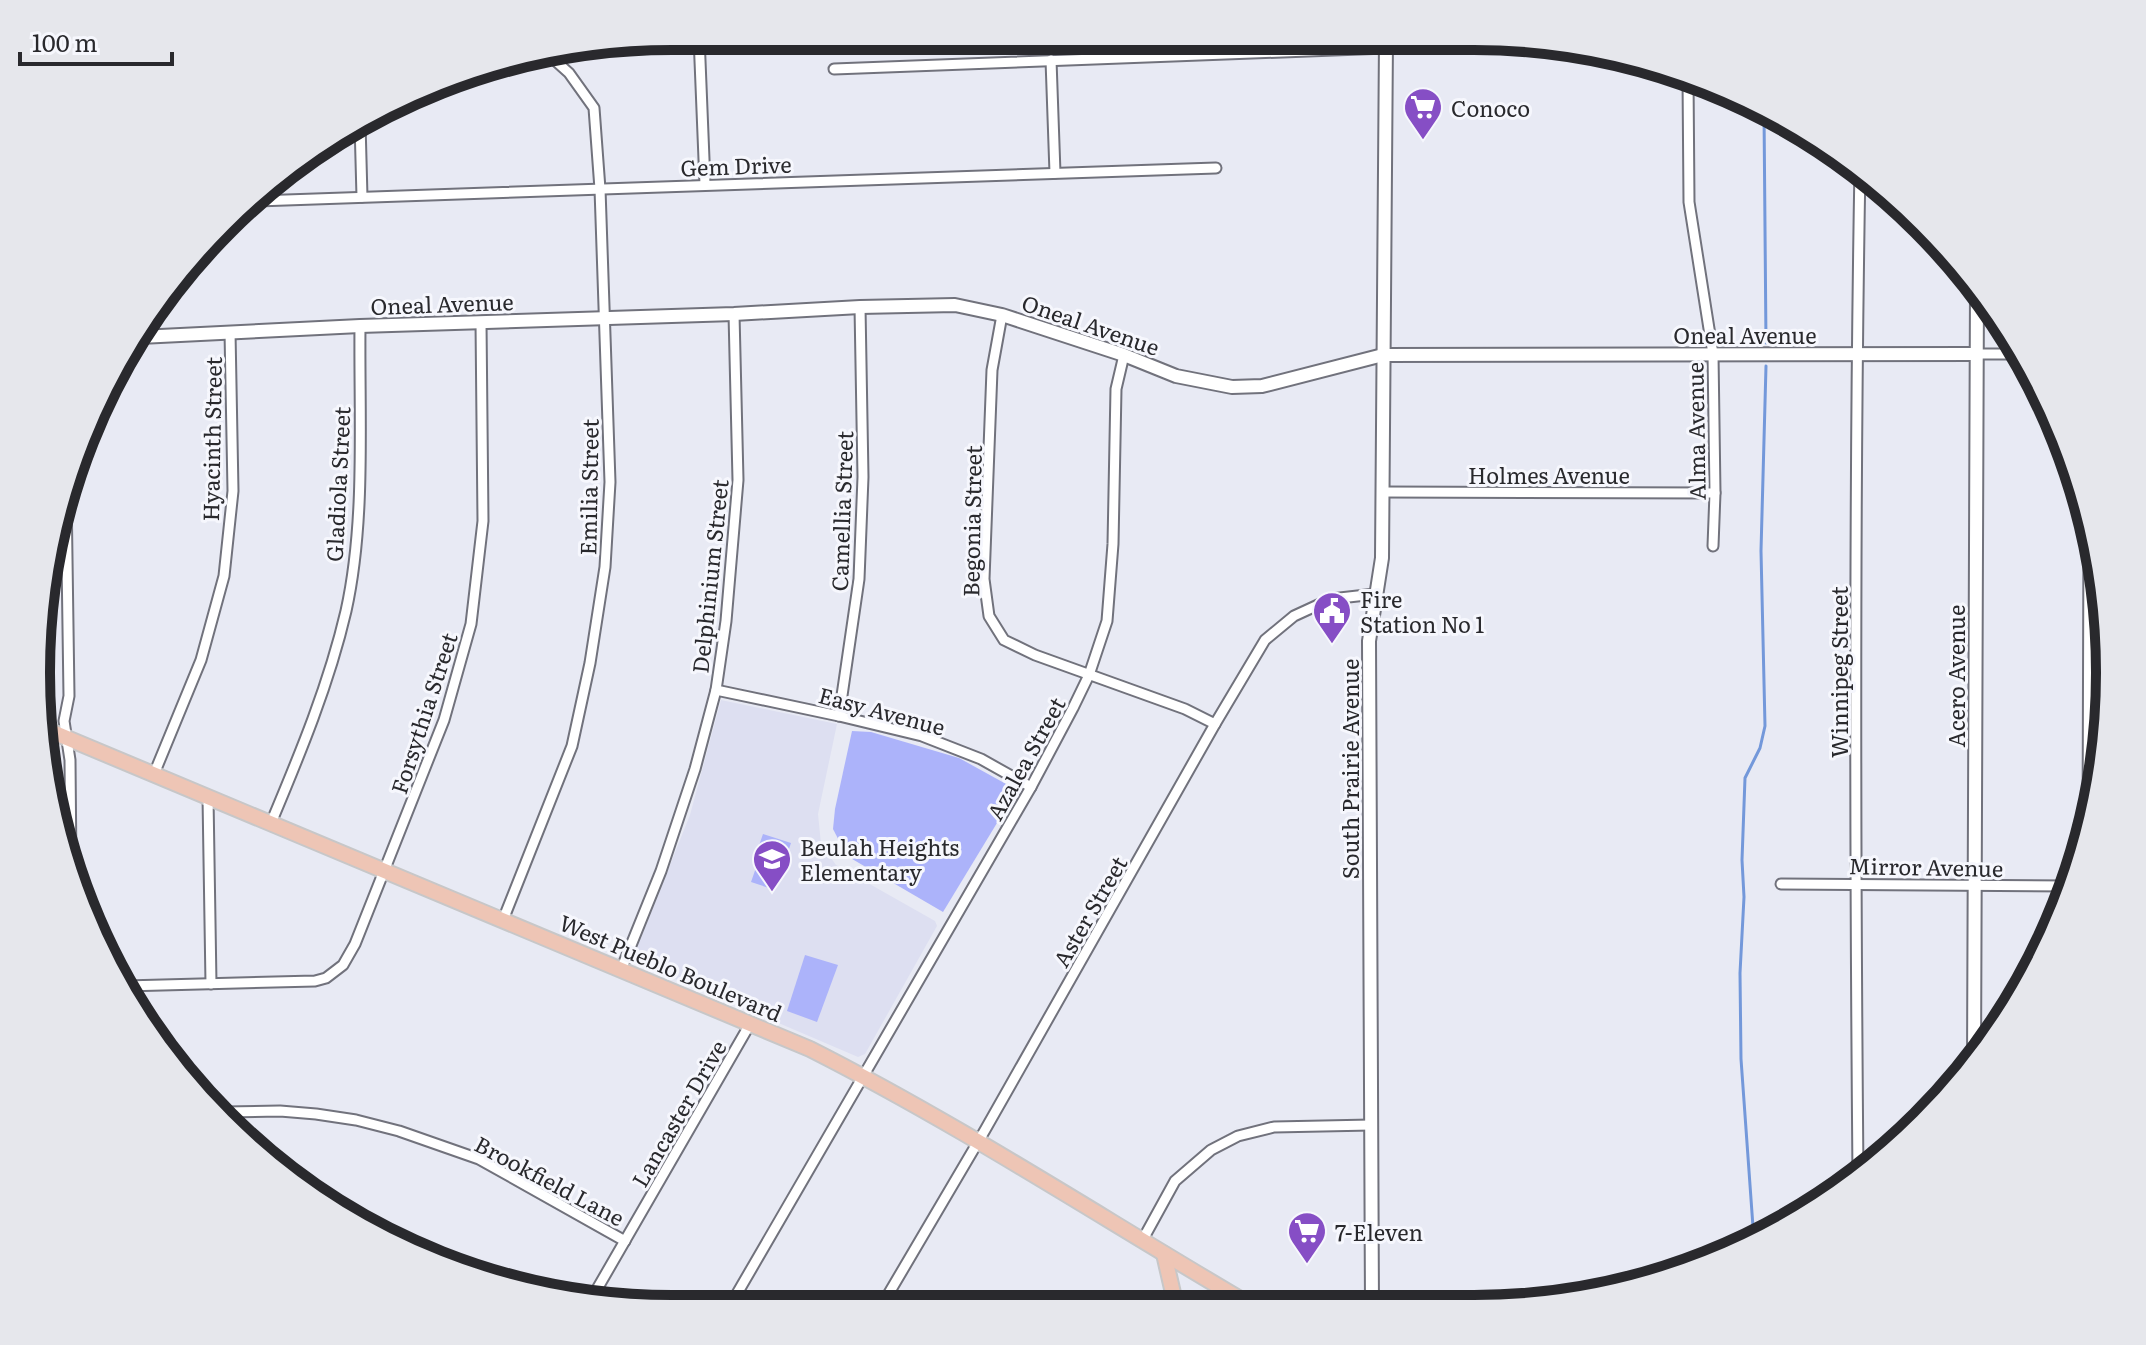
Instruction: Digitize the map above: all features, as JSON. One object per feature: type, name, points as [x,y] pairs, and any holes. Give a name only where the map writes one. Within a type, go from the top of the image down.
[{"type":"main road","name":"West Pueblo Boulevard","points":[[53,732],[810,1049],[977,1142],[1233,1295]]},
{"type":"main road","points":[[1164,1254],[1173,1295]]},
{"type":"street","points":[[700,50],[705,184]]},
{"type":"street","points":[[834,69],[1260,50]]},
{"type":"street","name":"South Prairie Avenue","points":[[1372,1295],[1369,641],[1382,558],[1386,50]]},
{"type":"street","points":[[1051,60],[1055,173]]},
{"type":"street","name":"Emilia Street","points":[[503,920],[572,746],[590,663],[605,567],[610,482],[600,189],[594,108],[569,73],[556,61]]},
{"type":"street","name":"Alma Avenue","points":[[1688,88],[1689,202],[1713,354],[1713,546]]},
{"type":"street","points":[[360,133],[362,197]]},
{"type":"street","name":"Gem Drive","points":[[266,201],[1216,168]]},
{"type":"street","name":"Winnipeg Street","points":[[1858,1161],[1855,883],[1860,185]]},
{"type":"street","name":"Oneal Avenue","points":[[149,337],[955,305],[1002,315],[1124,355],[1176,376],[1232,387],[1262,386],[1383,355],[2008,354]]},
{"type":"street","name":"Camellia Street","points":[[839,716],[859,579],[863,477],[860,307]]},
{"type":"street","name":"Acero Avenue","points":[[1974,1041],[1977,307]]},
{"type":"street","name":"Delphinium Street","points":[[621,970],[661,871],[695,769],[716,690],[726,621],[738,480],[734,314]]},
{"type":"street","name":"Begonia Street","points":[[1002,315],[992,370],[984,579],[989,616],[1004,640],[1035,655],[1185,709],[1215,724]]},
{"type":"street","name":"Forsythia Street","points":[[134,986],[300,983],[326,978],[349,957],[444,720],[471,624],[483,521],[481,322]]},
{"type":"street","name":"Gladiola Street","points":[[271,823],[327,679],[346,609],[357,531],[360,326]]},
{"type":"street","name":"Hyacinth Street","points":[[154,774],[201,660],[224,576],[233,491],[230,332]]},
{"type":"street","name":"Azalea Street","points":[[736,1295],[1031,787],[1089,675],[1107,621],[1113,544],[1116,389],[1124,355]]},
{"type":"street","name":"Holmes Avenue","points":[[1383,492],[1715,493]]},
{"type":"street","points":[[67,531],[69,696],[64,721],[70,760],[71,833]]},
{"type":"street","points":[[2088,770],[2089,579]]},
{"type":"street","name":"Aster Street","points":[[888,1295],[1265,640],[1294,616],[1331,599],[1375,594]]},
{"type":"street","name":"Easy Avenue","points":[[716,690],[922,736],[981,759],[1031,787]]},
{"type":"street","points":[[208,797],[211,984]]},
{"type":"street","name":"Mirror Avenue","points":[[1781,884],[2058,886]]},
{"type":"street","name":"Lancaster Drive","points":[[596,1291],[750,1024]]},
{"type":"street","name":"Brookfield Lane","points":[[231,1112],[316,1114],[356,1120],[426,1140],[479,1159],[625,1241]]},
{"type":"street","points":[[1142,1241],[1175,1181],[1211,1150],[1238,1136],[1274,1127],[1371,1125]]},
{"type":"shaded area","name":"Beulah Heights Elementary","points":[[721,700],[837,724],[818,814],[821,844],[836,865],[935,921],[937,926],[865,1054],[858,1057],[636,962],[634,955],[690,815]]},
{"type":"shaded area","points":[[852,731],[871,732],[959,758],[1017,790],[943,912],[847,856],[833,829]]},
{"type":"shaded area","points":[[763,834],[791,843],[775,890],[751,882],[758,862],[754,860]]},
{"type":"shaded area","points":[[805,955],[838,965],[817,1022],[787,1011]]},
{"type":"waterway","points":[[1764,122],[1766,343]]},
{"type":"waterway","points":[[1753,1229],[1741,1059],[1740,973],[1745,778],[1760,748],[1765,726],[1761,551],[1766,366]]},
{"type":"place","name":"Conoco","points":[[1423,141]]},
{"type":"place","name":"Fire Station No 1","points":[[1332,645]]},
{"type":"place","name":"Beulah Heights Elementary","points":[[772,893]]},
{"type":"place","name":"7-Eleven","points":[[1307,1265]]}]
